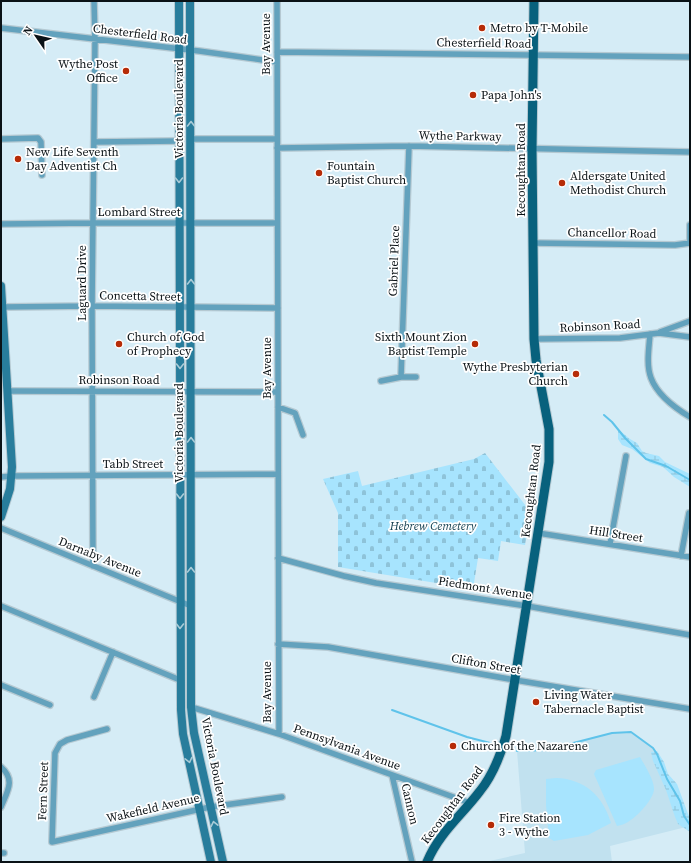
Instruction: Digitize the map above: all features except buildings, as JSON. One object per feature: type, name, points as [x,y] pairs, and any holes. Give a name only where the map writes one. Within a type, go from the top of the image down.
[{"type":"main road","name":"Victoria Boulevard","points":[[179,1],[181,722],[211,862]]},
{"type":"main road","name":"Victoria Boulevard","points":[[190,1],[192,707],[194,733],[223,862]]},
{"type":"main road","name":"Kecoughtan Road","points":[[427,862],[435,845],[442,835],[488,780],[502,751],[515,680],[549,462],[549,429],[536,360],[534,339],[532,149],[534,1]]},
{"type":"main road","points":[[1,286],[2,324],[8,391],[5,402],[12,476],[7,500],[1,517]]},
{"type":"street","name":"Laguard Drive","points":[[93,566],[92,306],[95,40],[94,1]]},
{"type":"street","name":"Bay Avenue","points":[[277,1],[278,734]]},
{"type":"street","name":"Chesterfield Road","points":[[1,28],[190,50],[277,62]]},
{"type":"street","name":"Chesterfield Road","points":[[277,52],[690,57]]},
{"type":"street","points":[[1,139],[38,138],[41,142],[42,174]]},
{"type":"street","points":[[190,139],[277,139]]},
{"type":"street","points":[[94,142],[179,141]]},
{"type":"street","name":"Wythe Parkway","points":[[277,148],[409,146],[690,152]]},
{"type":"street","name":"Gabriel Place","points":[[401,377],[409,146]]},
{"type":"street","name":"Lombard Street","points":[[1,224],[93,222],[278,223]]},
{"type":"street","points":[[690,225],[690,243]]},
{"type":"street","name":"Chancellor Road","points":[[533,243],[675,245],[690,243]]},
{"type":"street","name":"Concetta Street","points":[[2,307],[92,306],[278,308]]},
{"type":"street","points":[[659,333],[690,321]]},
{"type":"street","name":"Robinson Road","points":[[534,339],[620,338],[659,333],[690,337]]},
{"type":"street","points":[[650,334],[649,360],[651,377],[660,392],[672,404],[690,417]]},
{"type":"street","points":[[381,381],[401,377],[416,377]]},
{"type":"street","name":"Robinson Road","points":[[8,391],[278,392]]},
{"type":"street","points":[[278,407],[295,413],[303,435]]},
{"type":"street","points":[[610,544],[626,456]]},
{"type":"street","name":"Tabb Street","points":[[1,477],[278,474]]},
{"type":"street","points":[[681,556],[689,513]]},
{"type":"street","name":"Darnaby Avenue","points":[[1,528],[191,606]]},
{"type":"street","name":"Hill Street","points":[[538,533],[690,557]]},
{"type":"street","name":"Piedmont Avenue","points":[[278,558],[344,576],[376,582],[527,606],[690,635]]},
{"type":"street","points":[[1,606],[180,680]]},
{"type":"street","name":"Clifton Street","points":[[278,644],[328,647],[690,709]]},
{"type":"street","points":[[94,697],[113,652]]},
{"type":"street","points":[[1,685],[50,705]]},
{"type":"street","name":"Pennsylvania Avenue","points":[[192,707],[278,734],[470,803]]},
{"type":"street","name":"Fern Street","points":[[52,842],[55,753],[60,744],[67,740],[107,730]]},
{"type":"street","points":[[1,767],[7,775],[10,784],[1,807]]},
{"type":"street","name":"Cannon","points":[[392,775],[412,862]]},
{"type":"street","name":"Wakefield Avenue","points":[[52,842],[210,806],[282,797]]},
{"type":"shaded area","points":[[631,732],[653,748],[690,826],[610,846],[612,862],[485,862],[525,853],[517,751],[534,751],[557,748],[601,735]]},
{"type":"green space","points":[[618,429],[637,443],[642,451],[659,456],[665,462],[690,474],[690,487],[674,477],[663,467],[650,463],[632,449],[622,445],[618,439]]},
{"type":"green space","name":"Hebrew Cemetery","points":[[485,453],[529,510],[530,514],[525,545],[501,541],[498,561],[478,558],[473,589],[338,567],[338,513],[323,479],[358,471],[362,486],[474,459]]},
{"type":"green space","points":[[657,751],[664,762],[668,774],[677,784],[690,817],[690,832],[678,824],[675,817],[666,790],[653,761],[651,752]]},
{"type":"green space","points":[[640,757],[652,780],[654,792],[649,802],[632,820],[617,826],[594,774],[596,770]]},
{"type":"green space","points":[[556,778],[576,782],[591,791],[598,797],[608,813],[611,823],[588,835],[554,841],[549,838],[546,805],[546,779]]},
{"type":"waterway","points":[[604,415],[646,459],[666,466],[690,480]]},
{"type":"waterway","points":[[392,710],[467,737],[494,744]]},
{"type":"waterway","points":[[517,751],[546,750],[612,733],[631,732],[653,748],[657,754],[667,779],[680,801],[684,816],[690,825]]},
{"type":"place","name":"Metro by T-Mobile","points":[[482,28]]},
{"type":"place","name":"Wythe Post Office","points":[[126,71]]},
{"type":"place","name":"Papa John's","points":[[473,95]]},
{"type":"place","name":"New Life Seventh Day Adventist Ch","points":[[18,159]]},
{"type":"place","name":"Fountain Baptist Church","points":[[319,173]]},
{"type":"place","name":"Aldersgate United Methodist Church","points":[[562,183]]},
{"type":"place","name":"Church of God of Prophecy","points":[[119,344]]},
{"type":"place","name":"Sixth Mount Zion Baptist Temple","points":[[475,344]]},
{"type":"place","name":"Wythe Presbyterian Church","points":[[576,374]]},
{"type":"place","name":"Living Water Tabernacle Baptist","points":[[536,702]]},
{"type":"place","name":"Church of the Nazarene","points":[[453,746]]},
{"type":"place","name":"Fire Station 3 - Wythe","points":[[491,825]]}]
